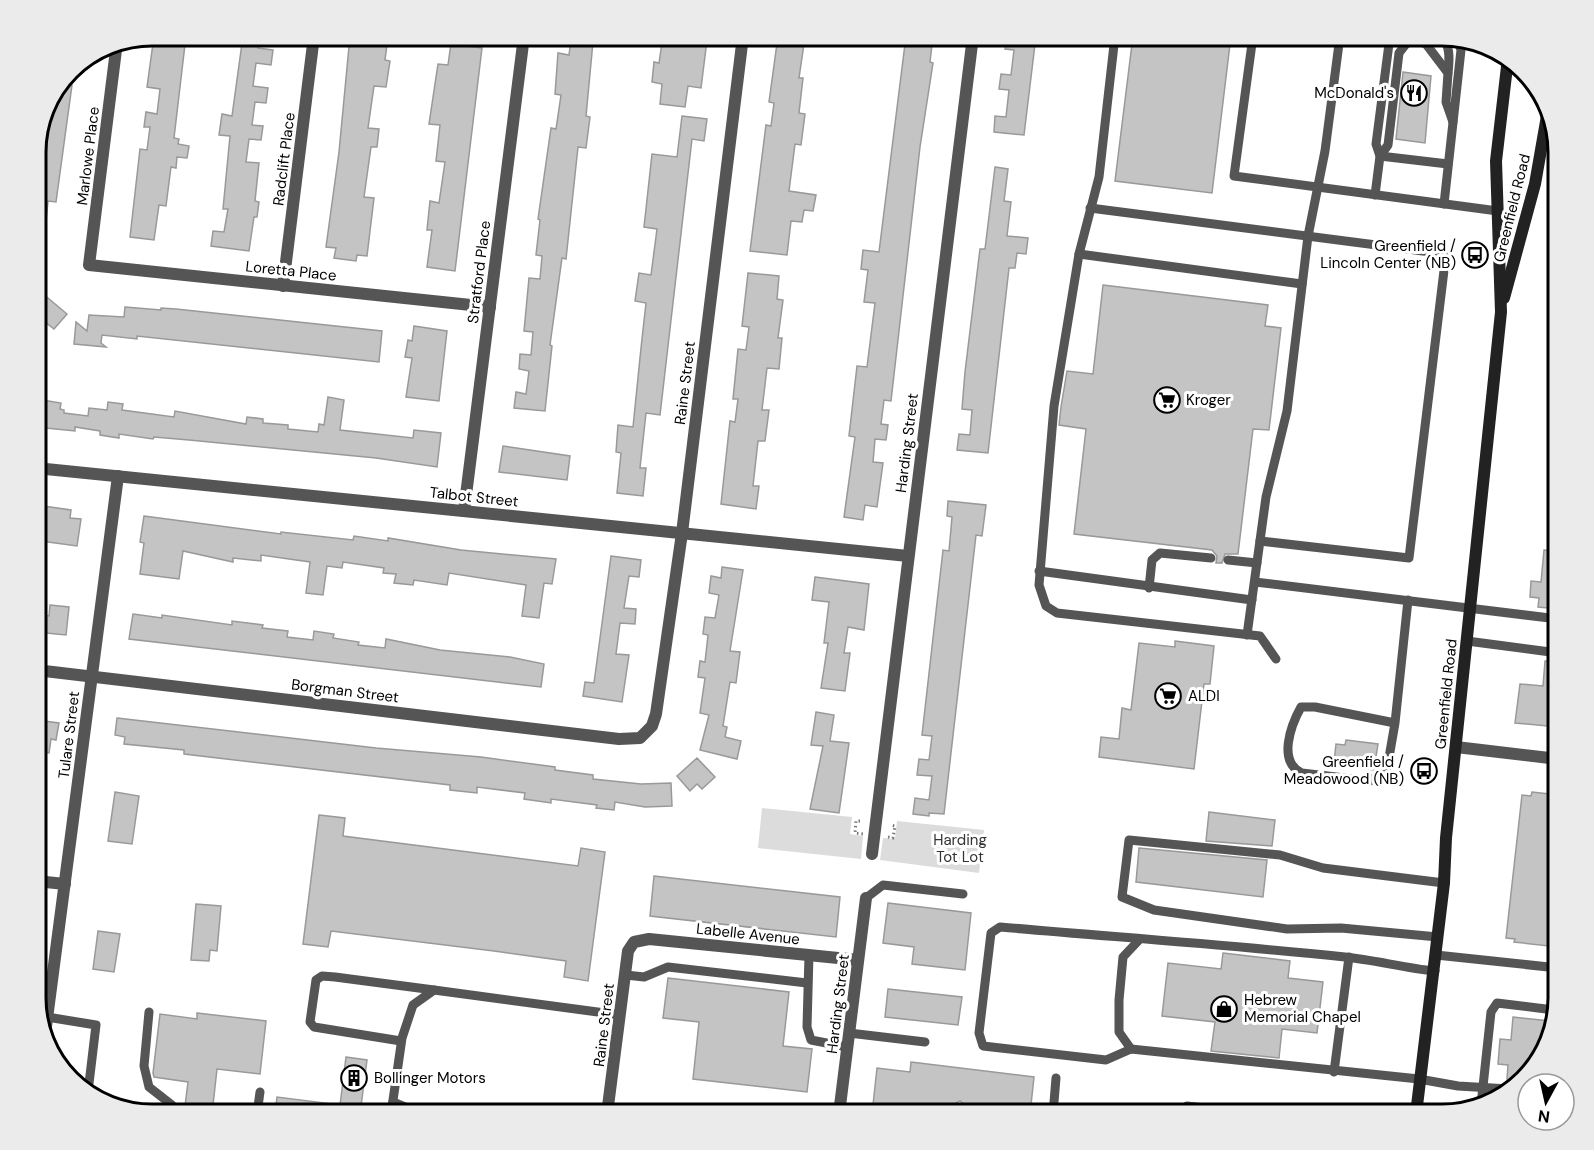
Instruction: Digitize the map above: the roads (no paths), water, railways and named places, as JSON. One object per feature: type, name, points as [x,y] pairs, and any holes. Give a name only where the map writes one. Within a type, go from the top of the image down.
[{"type":"main road","name":"Greenfield Road","points":[[1417,1104],[1444,883],[1446,838],[1501,312],[1496,161],[1507,69]]},
{"type":"main road","name":"Greenfield Road","points":[[1501,312],[1547,137]]},
{"type":"street","name":"Radclift Place","points":[[283,286],[313,46]]},
{"type":"street","name":"Stratford Place","points":[[464,511],[523,46]]},
{"type":"street","name":"Raine Street","points":[[647,731],[652,726],[656,714],[682,533],[742,46]]},
{"type":"street","name":"Harding Street","points":[[872,854],[972,46]]},
{"type":"street","name":"Marlowe Place","points":[[89,265],[116,53]]},
{"type":"street","name":"Loretta Place","points":[[89,265],[490,307]]},
{"type":"street","name":"Talbot Street","points":[[47,469],[908,556]]},
{"type":"street","name":"Tulare Street","points":[[47,1014],[118,476]]},
{"type":"street","name":"Borgman Street","points":[[47,671],[620,739],[640,738],[647,731]]},
{"type":"street","points":[[1456,747],[1548,758]]},
{"type":"street","points":[[47,882],[64,884]]},
{"type":"street","name":"Harding Street","points":[[840,1104],[866,898]]},
{"type":"street","name":"Labelle Avenue","points":[[634,942],[649,939],[858,960]]},
{"type":"street","name":"Raine Street","points":[[609,1104],[628,951],[634,942]]},
{"type":"lane","points":[[1114,46],[1099,177],[1079,254],[1054,406],[1039,585],[1046,606],[1058,613],[1260,636],[1276,659]]},
{"type":"lane","points":[[1252,46],[1234,176],[1498,211]]},
{"type":"lane","points":[[1247,635],[1275,454],[1287,411],[1308,236],[1318,188],[1339,46]]},
{"type":"lane","points":[[1375,195],[1380,156],[1376,144],[1389,46]]},
{"type":"lane","points":[[1380,156],[1388,145],[1399,53],[1404,46]]},
{"type":"lane","points":[[1427,46],[1448,74]]},
{"type":"lane","points":[[1448,46],[1446,102],[1453,122]]},
{"type":"lane","points":[[1444,204],[1460,48]]},
{"type":"lane","points":[[1380,156],[1448,164]]},
{"type":"lane","points":[[1090,208],[1446,254],[1409,558],[1260,541]]},
{"type":"lane","points":[[1079,254],[1302,284]]},
{"type":"lane","points":[[1149,588],[1152,560],[1160,553],[1210,558]]},
{"type":"lane","points":[[1228,560],[1257,562]]},
{"type":"lane","points":[[1039,571],[1149,588],[1252,600]]},
{"type":"lane","points":[[1255,582],[1548,618]]},
{"type":"lane","points":[[1395,723],[1315,707],[1301,707],[1292,724],[1289,761],[1293,769],[1302,773],[1370,782],[1388,769],[1395,723],[1408,600]]},
{"type":"lane","points":[[1467,641],[1548,652]]},
{"type":"lane","points":[[1438,937],[1341,928],[1287,929],[1154,910],[1122,897],[1130,840],[1280,855],[1323,868],[1444,883]]},
{"type":"lane","points":[[866,898],[883,885],[963,894]]},
{"type":"lane","points":[[1434,971],[1349,957],[1191,941],[1139,940],[1000,927],[991,933],[979,1033],[983,1046],[1095,1059],[1106,1060],[1131,1049],[1334,1072],[1419,1079],[1458,1086],[1497,1088]]},
{"type":"lane","points":[[1131,1049],[1119,1032],[1119,1000],[1123,957],[1139,940]]},
{"type":"lane","points":[[809,955],[807,1027],[811,1040],[847,1047]]},
{"type":"lane","points":[[1436,955],[1548,967]]},
{"type":"lane","points":[[1334,1072],[1349,957]]},
{"type":"lane","points":[[626,975],[644,977],[668,967],[807,983]]},
{"type":"lane","points":[[401,1041],[314,1027],[310,1022],[310,1014],[316,980],[322,976],[620,1015]]},
{"type":"lane","points":[[398,1104],[393,1102],[401,1041],[413,1005],[434,990]]},
{"type":"lane","points":[[1482,1096],[1491,1012],[1497,1003],[1547,1009]]},
{"type":"lane","points":[[149,1012],[144,1066],[148,1087],[171,1104]]},
{"type":"lane","points":[[48,1017],[96,1025],[89,1083]]},
{"type":"lane","points":[[849,1033],[925,1042]]},
{"type":"lane","points":[[1054,1104],[1056,1078]]},
{"type":"lane","points":[[258,1104],[260,1092]]},
{"type":"place","name":"McDonald's","points":[[1414,93]]},
{"type":"place","name":"Greenfield / Lincoln Center (NB)","points":[[1475,255]]},
{"type":"place","name":"Kroger","points":[[1167,400]]},
{"type":"place","name":"ALDI","points":[[1168,696]]},
{"type":"place","name":"Greenfield / Meadowood (NB)","points":[[1424,771]]},
{"type":"place","name":"Hebrew Memorial Chapel","points":[[1224,1009]]},
{"type":"place","name":"Bollinger Motors","points":[[354,1078]]},
{"type":"park label","name":"Harding Tot Lot","points":[[960,848]]}]
